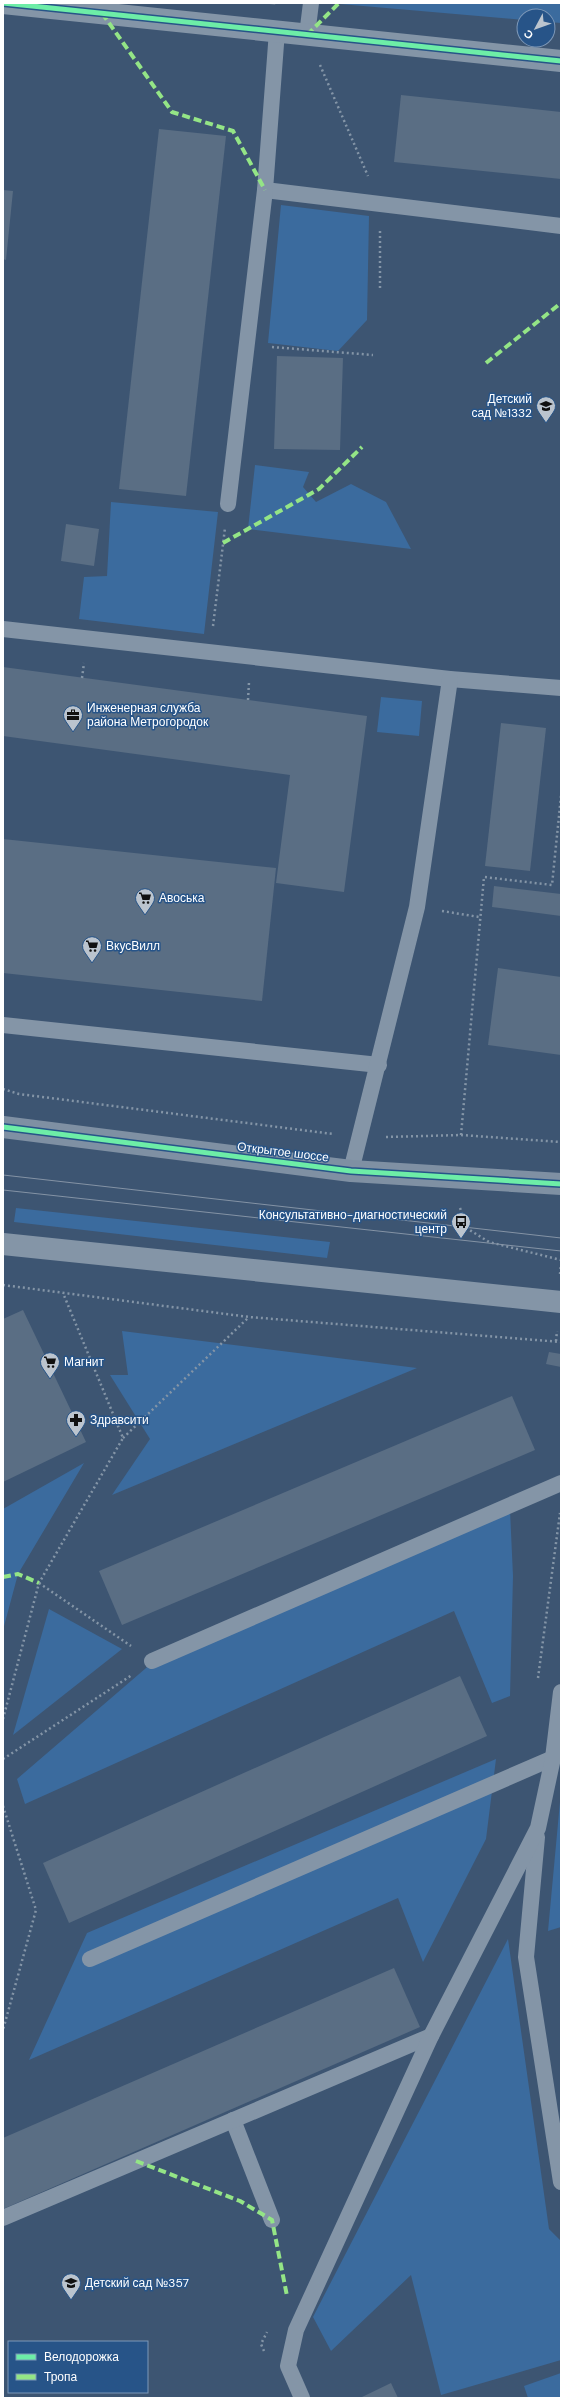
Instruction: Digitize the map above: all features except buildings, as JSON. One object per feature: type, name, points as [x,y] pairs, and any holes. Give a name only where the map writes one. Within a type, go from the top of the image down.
[{"type":"street","points":[[3,3],[561,61]]},
{"type":"street","name":"Открытое шоссе","points":[[3,1127],[351,1171],[561,1184]]},
{"type":"street","points":[[3,1244],[561,1302]]},
{"type":"lane","points":[[307,35],[311,3]]},
{"type":"lane","points":[[228,504],[265,190],[277,32]]},
{"type":"lane","points":[[265,190],[561,226]]},
{"type":"lane","points":[[3,629],[450,679],[561,688]]},
{"type":"lane","points":[[351,1171],[379,1065],[417,907],[450,679]]},
{"type":"lane","points":[[3,1025],[379,1065]]},
{"type":"lane","points":[[152,1661],[561,1483]]},
{"type":"lane","points":[[561,1692],[553,1758],[538,1828],[526,1957],[561,2182]]},
{"type":"lane","points":[[90,1959],[553,1758]]},
{"type":"lane","points":[[302,2398],[288,2366],[296,2330],[432,2036],[538,1828]]},
{"type":"lane","points":[[3,2218],[432,2036]]},
{"type":"lane","points":[[233,2120],[272,2220]]},
{"type":"path","points":[[307,35],[380,204],[380,290]]},
{"type":"path","points":[[246,345],[373,355]]},
{"type":"path","points":[[210,652],[228,504]]},
{"type":"path","points":[[248,700],[250,678]]},
{"type":"path","points":[[461,1135],[479,917],[484,877],[552,885],[561,796]]},
{"type":"path","points":[[417,907],[479,917]]},
{"type":"path","points":[[3,1089],[19,1094],[360,1137],[461,1135],[561,1142]]},
{"type":"path","points":[[460,1208],[468,1229],[489,1242],[561,1260]]},
{"type":"path","points":[[3,1285],[249,1317],[561,1342]]},
{"type":"path","points":[[63,1293],[123,1438]]},
{"type":"path","points":[[3,1720],[40,1582],[123,1438],[249,1317]]},
{"type":"path","points":[[3,1759],[152,1661],[40,1582]]},
{"type":"path","points":[[3,1806],[36,1910],[3,2030]]},
{"type":"shaded area","points":[[561,3],[561,23],[556,23],[556,8],[516,8],[516,19],[340,4]]},
{"type":"shaded area","points":[[281,205],[369,216],[367,320],[338,351],[268,343]]},
{"type":"shaded area","points":[[255,465],[309,472],[303,487],[316,502],[351,484],[386,502],[411,549],[248,529]]},
{"type":"shaded area","points":[[111,502],[218,512],[204,634],[79,619],[84,577],[107,576]]},
{"type":"shaded area","points":[[381,697],[422,701],[419,736],[377,732]]},
{"type":"shaded area","points":[[16,1208],[330,1242],[327,1258],[14,1222]]},
{"type":"shaded area","points":[[122,1331],[417,1368],[112,1495],[150,1439],[110,1375],[128,1375]]},
{"type":"shaded area","points":[[84,1463],[18,1574],[3,1630],[3,1509]]},
{"type":"shaded area","points":[[510,1510],[513,1576],[510,1696],[492,1703],[454,1611],[25,1804],[17,1779],[160,1656]]},
{"type":"shaded area","points":[[49,1609],[122,1649],[13,1735]]},
{"type":"shaded area","points":[[496,1759],[486,1839],[423,1962],[398,1898],[29,2060],[87,1933]]},
{"type":"shaded area","points":[[561,1791],[561,1927],[548,1931]]},
{"type":"shaded area","points":[[508,1939],[549,2229],[561,2241],[561,2360],[441,2395],[411,2275],[331,2351],[313,2317]]},
{"type":"shaded area","points":[[561,2373],[561,2398],[528,2398],[524,2386]]},
{"type":"tram line","points":[[3,1175],[561,1238]]},
{"type":"tram line","points":[[3,1190],[561,1251]]},
{"type":"marked path","points":[[307,35],[339,3]]},
{"type":"marked path","points":[[102,13],[172,112],[233,131],[265,190]]},
{"type":"marked path","points":[[486,363],[561,303]]},
{"type":"marked path","points":[[223,543],[319,489],[362,447]]},
{"type":"marked path","points":[[3,1577],[18,1574],[39,1583]]},
{"type":"marked path","points":[[136,2161],[240,2201],[272,2220],[287,2296]]},
{"type":"cycle path","points":[[3,3],[561,61]]},
{"type":"cycle path","points":[[3,1127],[351,1171],[561,1184]]},
{"type":"place","name":"Детский сад №1332","points":[[546,423]]},
{"type":"place","name":"Инженерная служба района Метрогородок","points":[[73,732]]},
{"type":"place","name":"Авоська","points":[[145,915]]},
{"type":"place","name":"ВкусВилл","points":[[92,963]]},
{"type":"place","name":"Консультативно-диагностический центр","points":[[461,1239]]},
{"type":"place","name":"Магнит","points":[[50,1379]]},
{"type":"place","name":"Здравсити","points":[[76,1437]]},
{"type":"place","name":"Детский сад №357","points":[[71,2300]]}]
